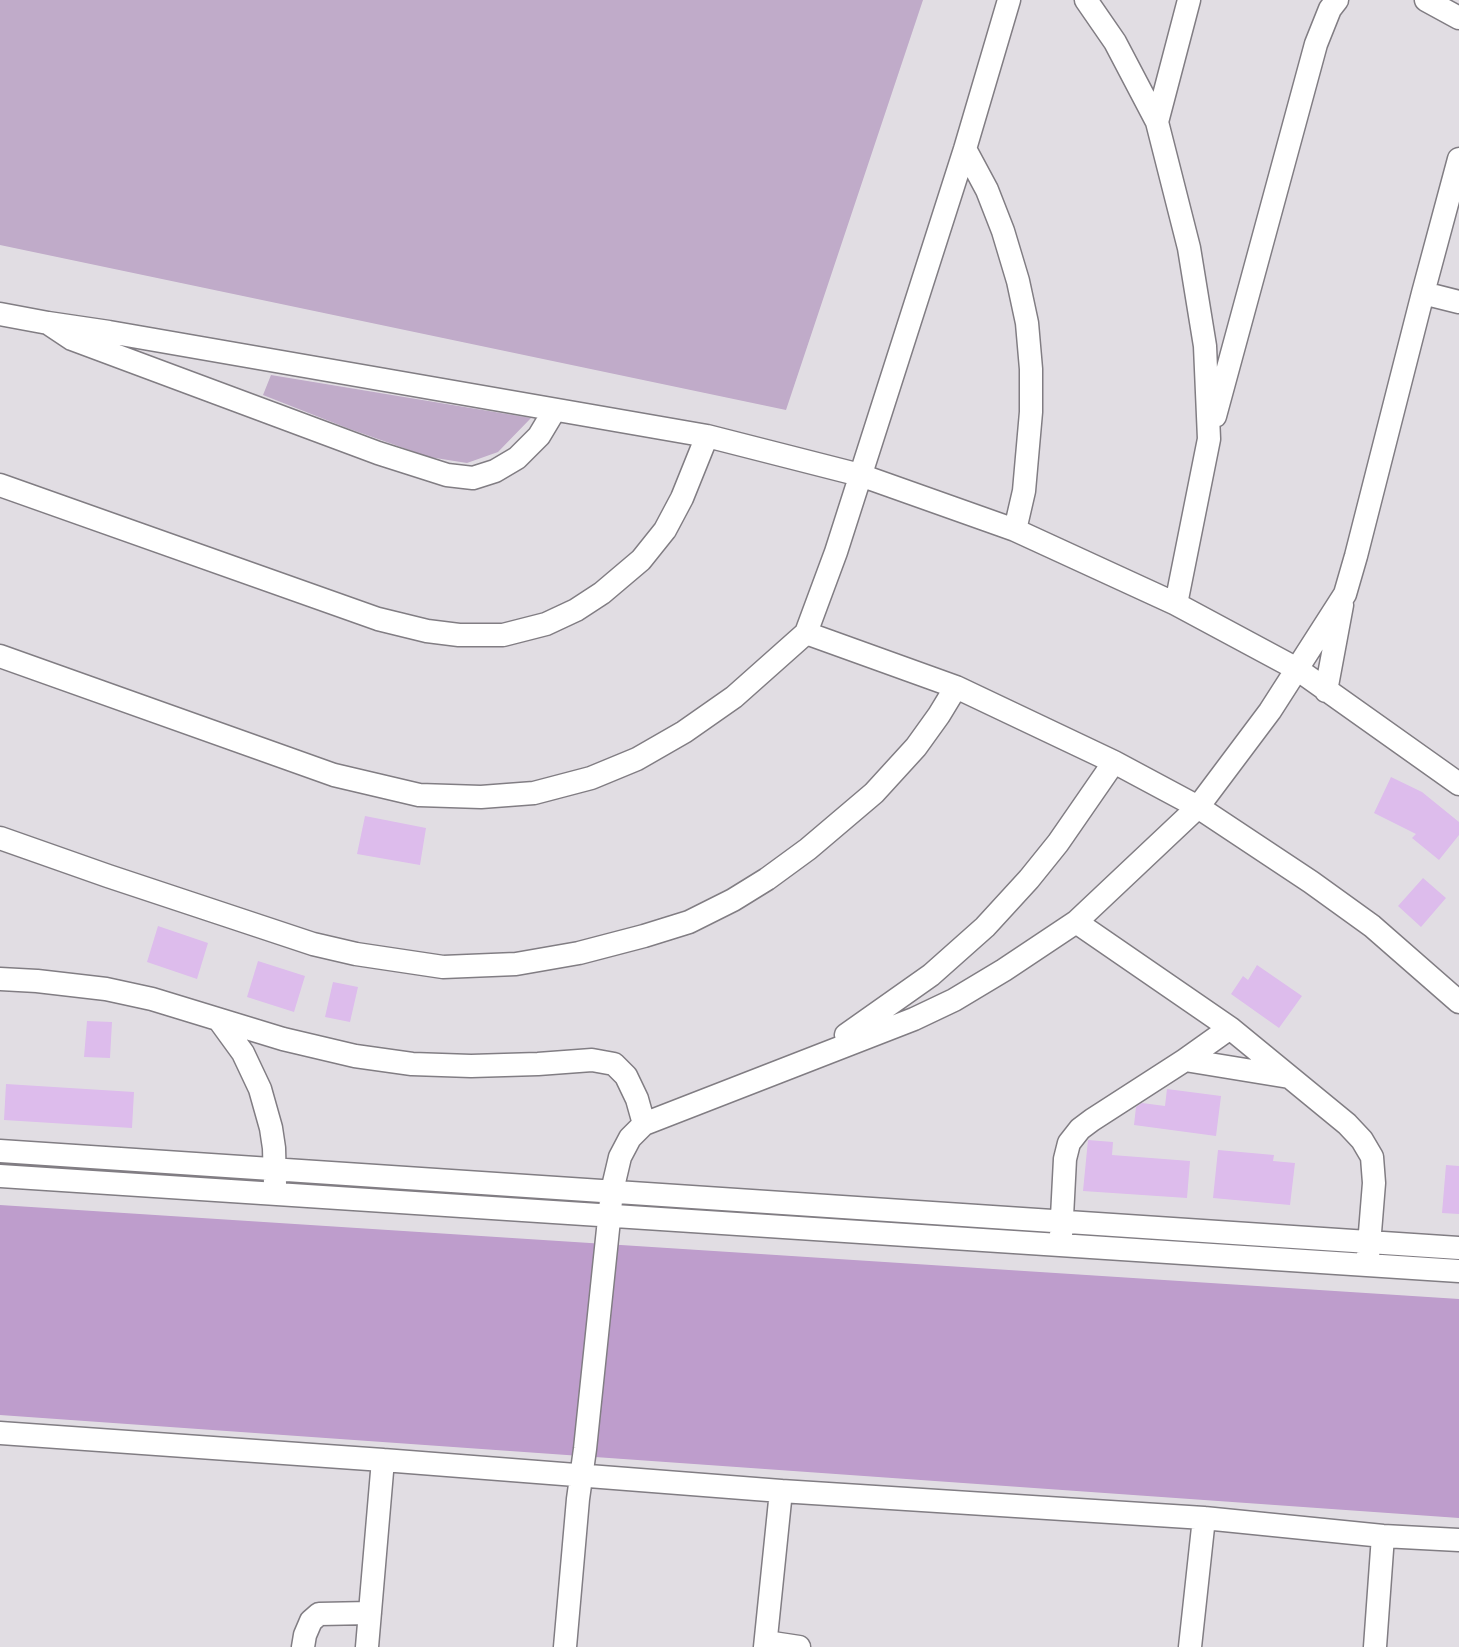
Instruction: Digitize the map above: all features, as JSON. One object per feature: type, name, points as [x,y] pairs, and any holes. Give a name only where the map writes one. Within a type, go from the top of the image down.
[{"type":"street","points":[[0,656],[334,775],[418,795],[481,797],[534,793],[591,778],[637,759],[684,732],[734,697],[806,633],[836,552],[965,148],[1009,0]]},
{"type":"street","points":[[1086,0],[1115,42],[1157,122],[1189,248],[1205,346],[1209,439]]},
{"type":"street","points":[[1157,122],[1189,0]]},
{"type":"street","points":[[1176,604],[1209,439],[1316,44],[1330,9],[1337,0]]},
{"type":"street","points":[[1426,0],[1459,18]]},
{"type":"street","points":[[965,148],[987,190],[1003,231],[1018,281],[1026,323],[1031,369],[1032,412],[1024,491],[1015,530]]},
{"type":"street","points":[[1326,691],[1344,594],[1356,556],[1459,159]]},
{"type":"street","points":[[1423,293],[1459,302]]},
{"type":"street","points":[[0,314],[707,436],[860,475],[1015,530],[1176,604],[1297,669],[1459,784]]},
{"type":"street","points":[[48,323],[72,339],[378,452],[447,475],[473,478],[494,471],[517,458],[539,436],[554,411]]},
{"type":"street","points":[[0,485],[378,619],[459,636],[503,635],[546,624],[576,610],[602,594],[641,560],[665,530],[682,498],[707,436]]},
{"type":"street","points":[[566,1647],[581,1476],[612,1191],[620,1157],[630,1138],[644,1124],[934,1010],[1004,970],[1076,922],[1198,807],[1270,711],[1344,594]]},
{"type":"street","points":[[806,633],[956,687],[1114,762],[1198,807],[1311,882],[1372,926],[1459,1002]]},
{"type":"street","points":[[0,838],[313,944],[356,954],[443,966],[516,964],[579,953],[689,922],[767,879],[808,849],[874,794],[916,747],[956,687]]},
{"type":"street","points":[[812,1057],[931,975],[985,927],[1029,879],[1058,843],[1114,762]]},
{"type":"street","points":[[1076,922],[1230,1028],[1347,1124],[1362,1140],[1372,1157],[1374,1183],[1368,1265]]},
{"type":"street","points":[[0,979],[106,989],[152,999],[317,1048],[355,1056],[412,1064],[538,1064],[592,1060],[614,1064],[626,1076],[637,1099],[644,1124]]},
{"type":"street","points":[[219,1020],[243,1053],[260,1089],[271,1128],[276,1192]]},
{"type":"street","points":[[1061,1245],[1066,1159],[1069,1143],[1080,1129],[1092,1120],[1186,1060],[1230,1028]]},
{"type":"street","points":[[1186,1060],[1290,1077]]},
{"type":"street","points":[[0,1152],[1459,1248]]},
{"type":"street","points":[[0,1176],[276,1192],[1459,1271]]},
{"type":"street","points":[[0,1433],[781,1491],[1204,1518],[1383,1536],[1459,1540]]},
{"type":"street","points":[[367,1647],[383,1460]]},
{"type":"street","points":[[781,1491],[766,1644],[799,1647]]},
{"type":"street","points":[[1190,1647],[1204,1518]]},
{"type":"street","points":[[1374,1647],[1383,1536]]},
{"type":"street","points":[[303,1647],[305,1635],[311,1621],[319,1614],[370,1613]]},
{"type":"shaded area","points":[[0,0],[923,0],[786,410],[0,245]]},
{"type":"shaded area","points":[[271,375],[531,418],[498,452],[467,463],[429,457],[347,428],[263,395]]},
{"type":"shaded area","points":[[0,1205],[1459,1299],[1459,1518],[0,1415]]},
{"type":"building","points":[[1391,777],[1422,792],[1459,822],[1459,835],[1439,860],[1412,838],[1416,834],[1374,813]]},
{"type":"building","points":[[365,816],[426,828],[420,865],[357,854]]},
{"type":"building","points":[[1423,878],[1446,898],[1421,927],[1398,906]]},
{"type":"building","points":[[158,926],[208,943],[197,979],[147,962]]},
{"type":"building","points":[[258,961],[305,976],[294,1012],[247,997]]},
{"type":"building","points":[[1257,965],[1302,996],[1279,1028],[1231,994],[1243,976],[1248,980]]},
{"type":"building","points":[[333,982],[358,987],[350,1022],[325,1017]]},
{"type":"building","points":[[87,1021],[112,1022],[110,1058],[84,1057]]},
{"type":"building","points":[[6,1084],[134,1092],[132,1128],[4,1120]]},
{"type":"building","points":[[1167,1089],[1221,1096],[1216,1136],[1134,1125],[1136,1107],[1142,1103],[1165,1106]]},
{"type":"building","points":[[1088,1140],[1113,1142],[1112,1155],[1190,1161],[1187,1198],[1083,1191]]},
{"type":"building","points":[[1218,1150],[1274,1155],[1273,1161],[1295,1163],[1290,1205],[1213,1198]]},
{"type":"building","points":[[1446,1165],[1459,1166],[1459,1214],[1442,1213]]}]
